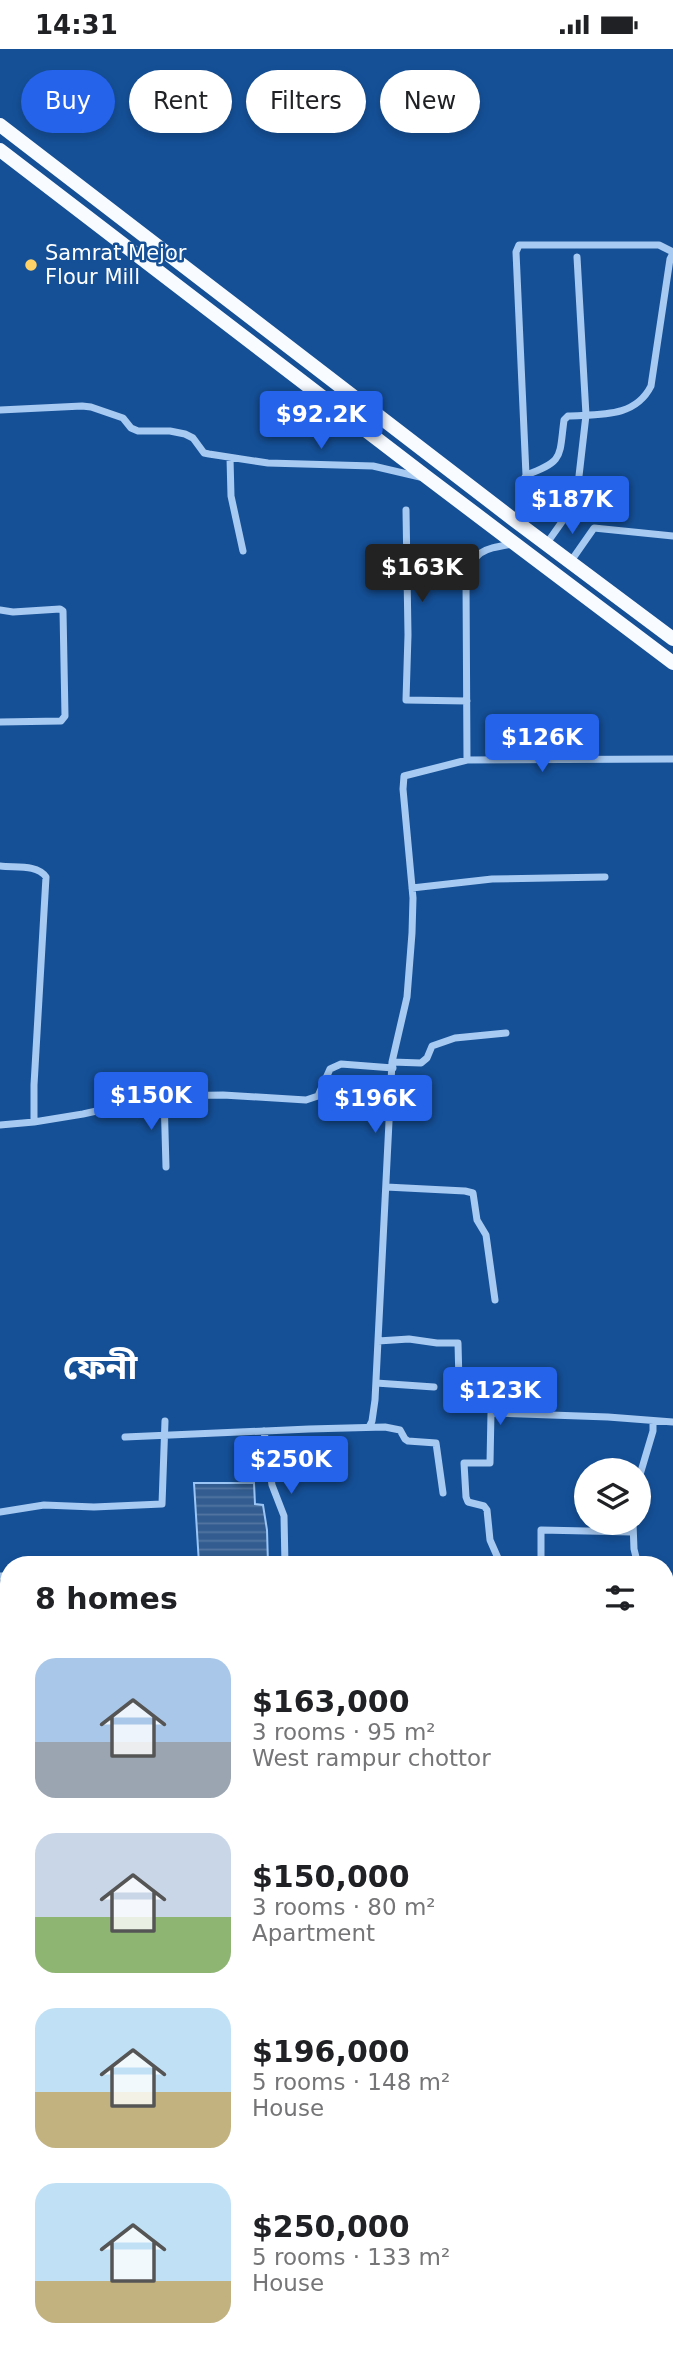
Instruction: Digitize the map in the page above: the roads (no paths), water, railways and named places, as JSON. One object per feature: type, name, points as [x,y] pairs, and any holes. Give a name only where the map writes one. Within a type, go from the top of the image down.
[{"type":"highway","points":[[0,125],[673,639]]},
{"type":"highway","points":[[0,150],[673,663]]},
{"type":"street","points":[[518,523],[522,483],[526,475],[516,252],[519,245],[659,244],[673,252],[651,386],[645,398],[636,406],[617,412],[568,416],[564,420],[559,457],[552,464],[526,475]]},
{"type":"street","points":[[547,543],[576,502],[586,415],[577,257]]},
{"type":"street","points":[[0,410],[82,405],[122,418],[138,431],[185,434],[193,438],[204,453],[268,463],[373,466],[428,478]]},
{"type":"street","points":[[230,458],[231,496],[243,551]]},
{"type":"street","points":[[406,510],[406,700],[467,701]]},
{"type":"street","points":[[571,561],[594,528],[673,536]]},
{"type":"street","points":[[467,760],[465,604],[469,565],[475,556],[488,548],[516,543]]},
{"type":"street","points":[[0,610],[63,611],[65,716],[61,721],[0,722]]},
{"type":"street","points":[[369,1427],[376,1383],[393,1065],[407,997],[412,933],[412,888],[404,776],[467,760],[673,759]]},
{"type":"street","points":[[0,866],[33,868],[45,873],[46,877],[34,1122]]},
{"type":"street","points":[[412,888],[492,879],[605,877]]},
{"type":"street","points":[[0,1125],[83,1114],[164,1096],[222,1095],[306,1100],[318,1096],[330,1069],[341,1064],[421,1063],[427,1058],[432,1046],[455,1038],[506,1033]]},
{"type":"street","points":[[164,1096],[166,1167]]},
{"type":"street","points":[[386,1187],[472,1193],[477,1220],[486,1235],[495,1300]]},
{"type":"street","points":[[378,1341],[409,1339],[457,1343],[459,1382],[475,1382],[480,1385],[491,1412],[491,1461],[489,1464],[464,1463],[465,1486],[468,1502],[484,1506],[488,1510],[491,1540],[497,1556]]},
{"type":"street","points":[[376,1383],[434,1387]]},
{"type":"street","points":[[491,1412],[673,1422]]},
{"type":"street","points":[[0,1512],[44,1505],[159,1506],[163,1500],[164,1421]]},
{"type":"street","points":[[645,1458],[653,1431],[653,1421]]},
{"type":"street","points":[[125,1437],[369,1427],[400,1430],[408,1441],[436,1443],[443,1493]]},
{"type":"street","points":[[264,1431],[272,1485],[284,1516],[285,1556]]},
{"type":"street","points":[[541,1556],[541,1530],[574,1531]]},
{"type":"street","points":[[633,1535],[636,1556]]},
{"type":"water","points":[[194,1483],[254,1483],[255,1504],[263,1505],[268,1556],[199,1556]]},
{"type":"place","name":"Samrat Mejor Flour Mill","points":[[31,265]]},
{"type":"district","name":"ফেনী","points":[[100,1367]]}]
